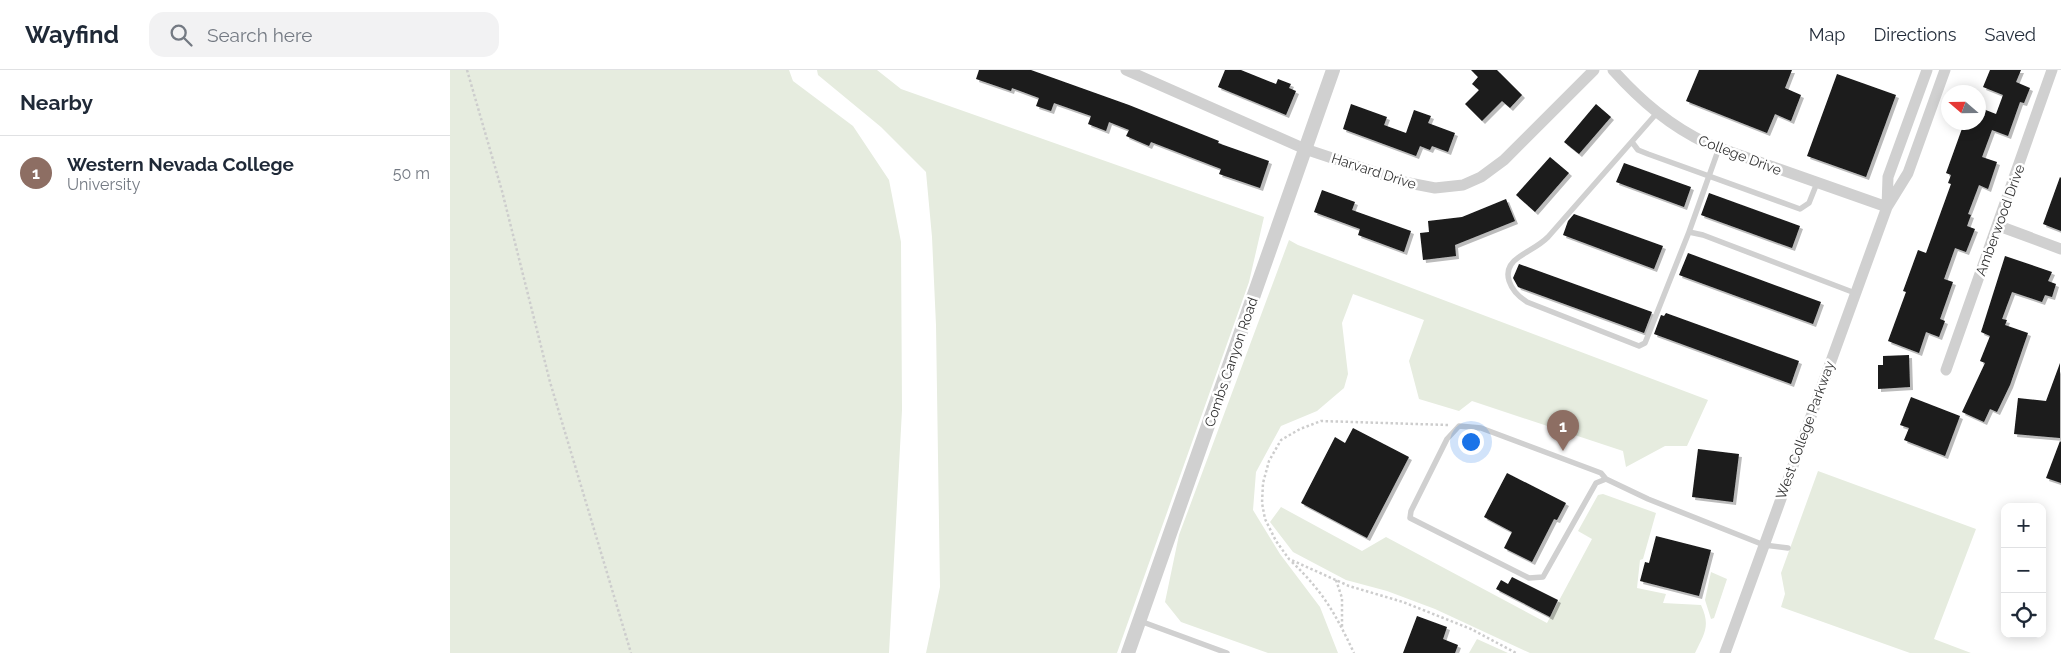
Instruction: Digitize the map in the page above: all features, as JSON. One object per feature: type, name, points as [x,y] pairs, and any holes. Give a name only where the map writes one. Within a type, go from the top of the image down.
[{"type":"street","name":"Harvard Drive","points":[[1126,70],[1305,148],[1427,188],[1463,184],[1481,177],[1504,160],[1594,70]]},
{"type":"street","name":"Combs Canyon Road","points":[[1128,653],[1333,70]]},
{"type":"street","name":"College Drive","points":[[1613,70],[1656,114],[1686,133],[1719,148],[1887,207]]},
{"type":"street","name":"West College Parkway","points":[[1887,207],[1888,177],[1927,70]]},
{"type":"street","name":"West College Parkway","points":[[1725,653],[1887,207],[1908,173],[1945,70]]},
{"type":"street","name":"Amberwood Drive","points":[[1946,370],[1999,226],[2052,70]]},
{"type":"street","points":[[1999,226],[2061,250]]},
{"type":"lane","points":[[1656,114],[1548,237],[1536,248],[1516,258],[1508,276],[1511,288],[1527,302],[1639,346],[1645,343],[1689,232],[1719,148]]},
{"type":"lane","points":[[1632,142],[1638,150],[1708,178],[1800,210],[1809,203],[1817,184]]},
{"type":"lane","points":[[1689,232],[1703,235],[1855,293]]},
{"type":"lane","points":[[1606,479],[1596,483],[1543,577],[1529,578],[1410,518],[1410,511],[1447,439],[1459,426],[1480,428],[1601,473],[1606,479],[1648,499],[1764,545],[1788,548]]},
{"type":"lane","points":[[1140,621],[1227,653]]},
{"type":"path","points":[[467,70],[500,181],[550,382],[631,653]]},
{"type":"path","points":[[1354,653],[1336,614],[1315,584],[1289,560],[1265,519],[1262,503],[1263,483],[1269,461],[1281,440],[1321,421],[1459,426]]},
{"type":"path","points":[[1289,560],[1336,580],[1403,602],[1454,622],[1516,653]]},
{"type":"path","points":[[1336,580],[1342,598],[1342,629]]},
{"type":"shaded area","points":[[450,70],[789,70],[793,81],[853,126],[889,180],[901,242],[902,410],[889,653],[450,653]]},
{"type":"shaded area","points":[[817,70],[877,70],[901,89],[1264,217],[1249,282],[1117,653],[926,653],[940,587],[936,325],[932,237],[926,172],[881,127],[818,75]]},
{"type":"shaded area","points":[[1289,240],[1708,400],[1687,446],[1665,446],[1626,467],[1623,451],[1472,401],[1459,411],[1419,399],[1409,361],[1424,320],[1353,294],[1342,323],[1348,374],[1344,388],[1317,411],[1281,426],[1256,472],[1253,510],[1280,554],[1320,607],[1338,653],[1268,653],[1181,622],[1165,602],[1179,535]]},
{"type":"shaded area","points":[[1818,471],[1976,529],[1934,639],[1971,653],[1910,653],[1781,607],[1785,594],[1781,573]]},
{"type":"shaded area","points":[[1603,494],[1656,513],[1643,559],[1640,560],[1637,588],[1666,594],[1663,603],[1701,605],[1706,624],[1695,653],[1530,653],[1435,609],[1387,591],[1346,580],[1293,552],[1270,522],[1281,507],[1362,551],[1386,537],[1547,623],[1592,539],[1578,531],[1598,495]]},
{"type":"shaded area","points":[[1711,572],[1727,579],[1714,618],[1711,619],[1705,600]]},
{"type":"shaded area","points":[[1477,639],[1508,653],[1469,653]]},
{"type":"building","points":[[979,70],[1031,70],[1129,105],[1219,141],[1218,143],[1269,161],[1260,188],[1219,174],[1221,169],[1151,142],[1149,146],[1126,136],[1129,130],[1109,122],[1106,131],[1088,124],[1091,116],[1054,103],[1051,111],[1036,106],[1039,98],[1012,88],[1011,91],[976,79]]},
{"type":"building","points":[[1225,70],[1241,70],[1276,84],[1278,79],[1291,84],[1289,88],[1296,91],[1286,115],[1218,87]]},
{"type":"building","points":[[1471,70],[1497,70],[1522,95],[1510,108],[1502,101],[1482,121],[1465,104],[1479,90],[1472,84],[1478,77]]},
{"type":"building","points":[[1699,70],[1792,70],[1785,88],[1801,95],[1791,121],[1775,114],[1767,133],[1686,101]]},
{"type":"building","points":[[1990,70],[2021,70],[2016,82],[2030,88],[2024,103],[2020,102],[2008,136],[1992,130],[1982,157],[1997,162],[1988,189],[1979,185],[1968,214],[1971,215],[1967,226],[1975,229],[1966,252],[1955,248],[1944,279],[1953,282],[1940,319],[1945,321],[1939,337],[1926,332],[1919,353],[1888,341],[1906,292],[1903,291],[1918,250],[1926,253],[1951,184],[1948,183],[1951,175],[1946,173],[1961,130],[1986,130],[1986,110],[1996,114],[2003,95],[1986,88],[1986,85],[1984,85]]},
{"type":"building","points":[[1837,74],[1896,95],[1866,177],[1807,156]]},
{"type":"building","points":[[1351,104],[1387,117],[1384,125],[1406,133],[1414,110],[1431,116],[1428,123],[1455,133],[1448,152],[1432,146],[1430,150],[1420,146],[1416,156],[1343,129]]},
{"type":"building","points":[[1596,104],[1611,117],[1579,154],[1564,142]]},
{"type":"building","points":[[1550,157],[1569,173],[1535,212],[1516,195]]},
{"type":"building","points":[[1624,163],[1691,187],[1684,207],[1616,182]]},
{"type":"building","points":[[2061,178],[2061,231],[2043,224]]},
{"type":"building","points":[[1322,190],[1355,202],[1352,210],[1411,231],[1404,252],[1358,235],[1360,229],[1314,212]]},
{"type":"building","points":[[1709,193],[1800,226],[1792,248],[1701,215]]},
{"type":"building","points":[[1506,199],[1515,221],[1455,245],[1456,256],[1423,260],[1420,233],[1429,232],[1428,221],[1462,217]]},
{"type":"building","points":[[1574,214],[1663,246],[1654,269],[1563,235],[1568,221]]},
{"type":"building","points":[[1688,253],[1821,302],[1813,324],[1679,275]]},
{"type":"building","points":[[2005,256],[2052,272],[2048,281],[2056,284],[2052,297],[2045,295],[2042,302],[2012,292],[2002,319],[2007,320],[2005,325],[2028,333],[2010,385],[1997,412],[1990,409],[1984,422],[1962,412],[1985,363],[1980,361],[1990,336],[1981,332]]},
{"type":"building","points":[[1519,264],[1652,312],[1644,333],[1518,287],[1513,278]]},
{"type":"building","points":[[1666,313],[1799,361],[1791,384],[1654,334],[1661,315],[1664,316]]},
{"type":"building","points":[[1909,355],[1910,387],[1878,389],[1878,365],[1883,365],[1883,356]]},
{"type":"building","points":[[2060,363],[2060,438],[2014,434],[2018,398],[2046,401]]},
{"type":"building","points":[[1911,397],[1960,416],[1945,456],[1904,440],[1909,428],[1900,425]]},
{"type":"building","points":[[1353,428],[1409,457],[1367,538],[1301,503],[1335,437],[1345,443]]},
{"type":"building","points":[[2061,442],[2061,483],[2046,478]]},
{"type":"building","points":[[1698,449],[1739,454],[1733,502],[1692,497]]},
{"type":"building","points":[[1507,473],[1566,503],[1557,520],[1554,519],[1532,562],[1504,548],[1512,532],[1484,517]]},
{"type":"building","points":[[1656,536],[1711,550],[1699,596],[1640,581],[1645,562],[1649,563]]},
{"type":"building","points":[[1512,577],[1558,600],[1550,617],[1496,589],[1501,580],[1508,584]]},
{"type":"building","points":[[1417,616],[1447,627],[1443,639],[1458,645],[1455,653],[1403,653]]},
{"type":"place","name":"Western Nevada College","points":[[1563,451]]}]
